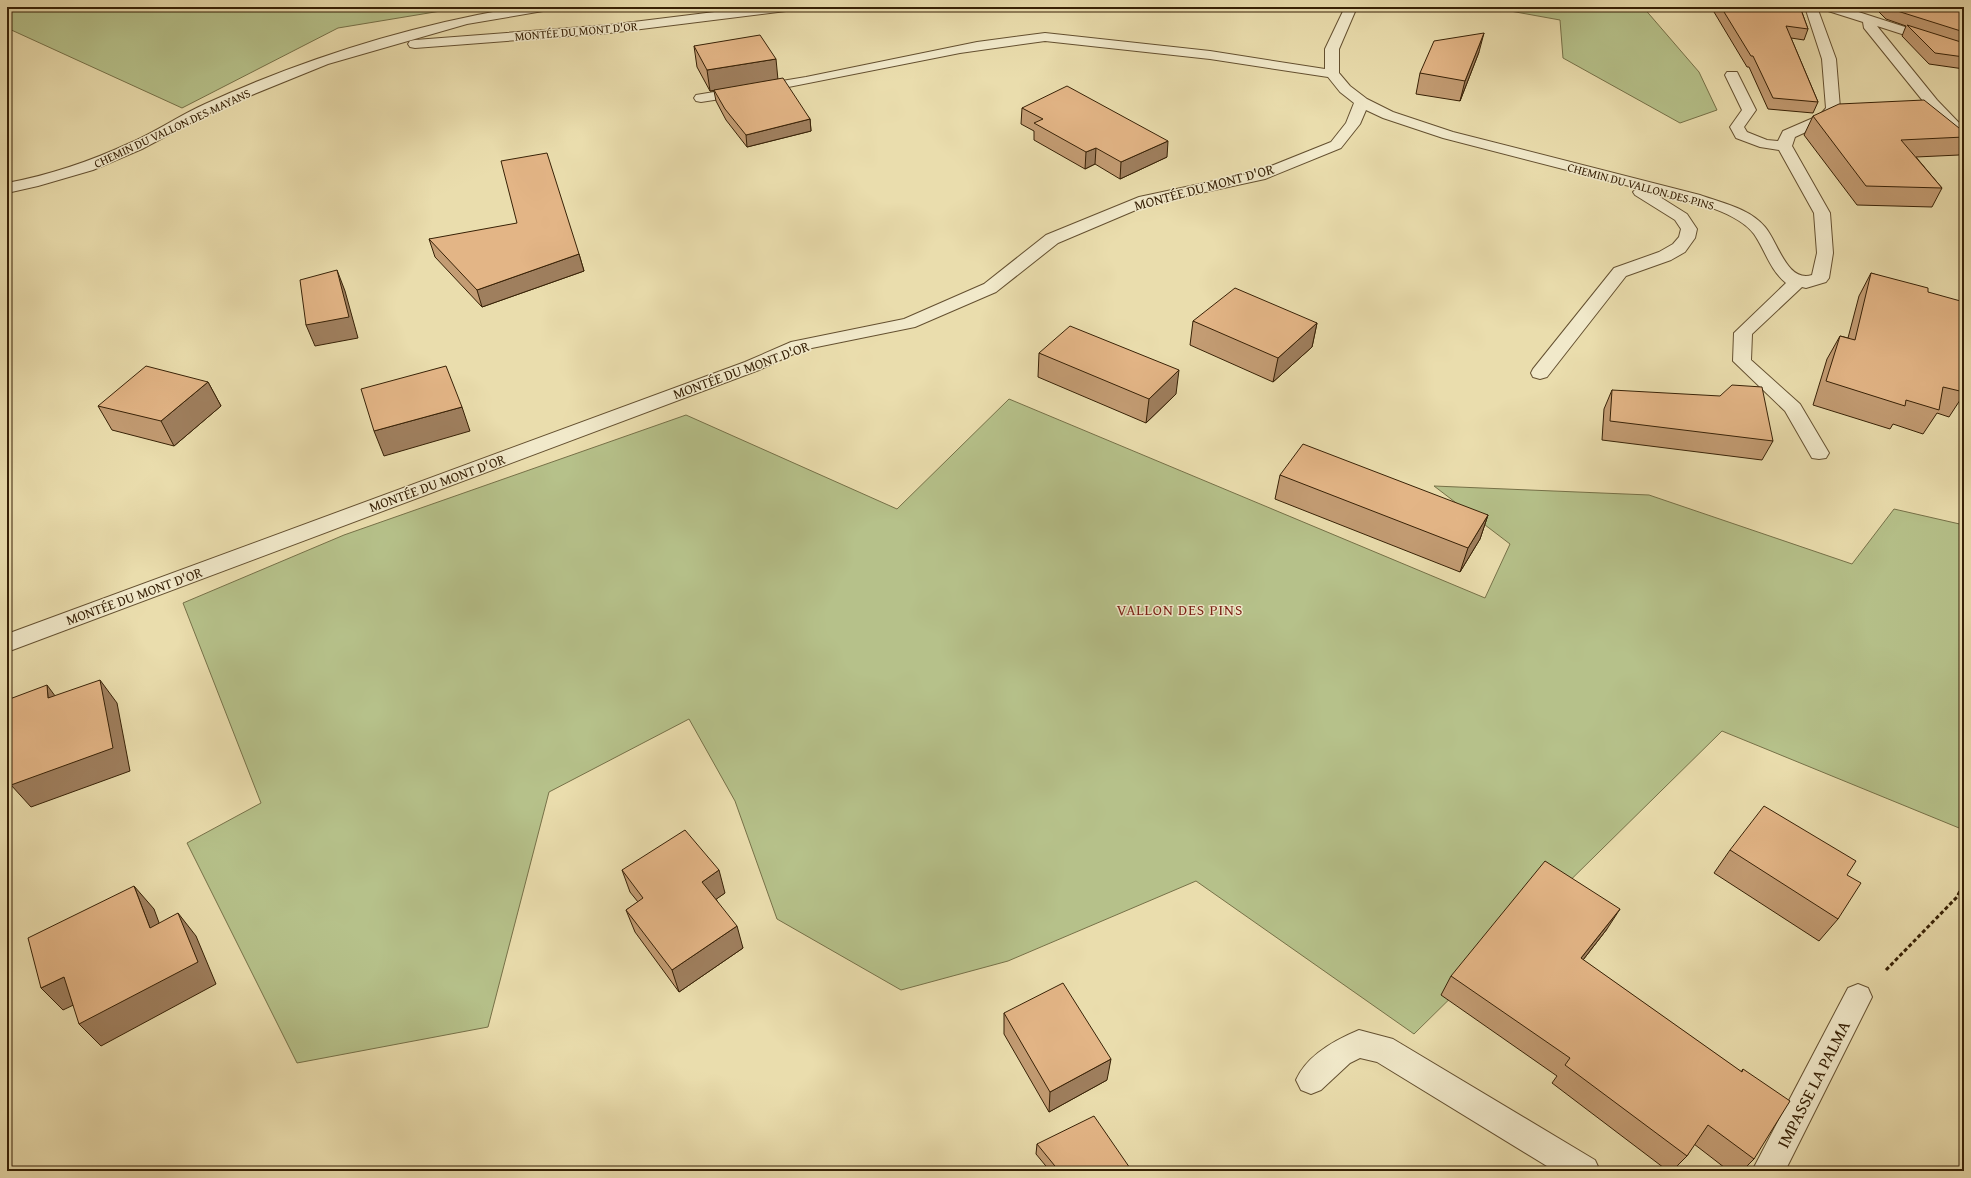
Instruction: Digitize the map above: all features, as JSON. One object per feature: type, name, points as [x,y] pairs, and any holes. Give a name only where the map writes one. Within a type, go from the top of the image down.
[{"type":"street","name":"CHEMIN DU VALLON DES MAYANS","points":[[7,188],[32,183],[88,167],[137,146],[210,107],[323,61],[465,20],[542,7]]},
{"type":"street","name":"MONTÉE DU MONT D'OR","points":[[366,48],[609,29],[786,7]]},
{"type":"street","points":[[1332,74],[1332,49],[1351,7]]},
{"type":"street","points":[[1811,7],[1829,60],[1833,108],[1825,118],[1788,134],[1784,146],[1822,213],[1825,253],[1820,278],[1810,283],[1797,282],[1744,332],[1742,360],[1794,408],[1819,453]]},
{"type":"street","points":[[1830,7],[1964,50]]},
{"type":"street","points":[[1870,19],[1869,25],[1932,103],[1964,138]]},
{"type":"street","points":[[701,98],[797,82],[964,48],[1018,39],[1045,37],[1218,56],[1332,74],[1346,89],[1362,102]]},
{"type":"street","points":[[1732,75],[1749,110],[1737,127],[1741,136],[1765,144],[1784,146]]},
{"type":"street","name":"MONTÉE DU MONT D'OR","points":[[7,643],[745,368],[797,346],[909,323],[990,288],[1052,239],[1145,200],[1260,176],[1336,145],[1353,124],[1362,102]]},
{"type":"street","name":"CHEMIN DU VALLON DES PINS","points":[[1362,102],[1388,115],[1448,135],[1694,198],[1731,212],[1750,221],[1762,232],[1784,273],[1797,282]]},
{"type":"street","points":[[1540,373],[1620,272],[1665,256],[1679,248],[1687,238],[1689,229],[1681,217],[1658,202],[1615,178]]},
{"type":"street","name":"IMPASSE LA PALMA","points":[[1768,1171],[1858,997]]},
{"type":"street","points":[[1311,1080],[1340,1053],[1359,1044],[1383,1049],[1584,1171]]},
{"type":"path","points":[[1858,997],[1957,897],[1964,883]]},
{"type":"green space","points":[[7,7],[465,7],[338,28],[182,108],[7,28]]},
{"type":"green space","points":[[1488,7],[1643,7],[1699,72],[1717,110],[1680,123],[1563,58],[1560,20]]},
{"type":"green space","points":[[1009,399],[1485,598],[1510,544],[1434,486],[1649,495],[1852,564],[1894,509],[1964,525],[1964,830],[1722,731],[1414,1034],[1196,881],[1008,961],[901,990],[777,919],[735,801],[689,719],[549,792],[488,1027],[297,1063],[187,843],[261,803],[183,603],[344,535],[686,415],[897,509]]},
{"type":"building","points":[[1721,7],[1800,7],[1808,29],[1786,26],[1818,102],[1773,98],[1753,56],[1751,56]]},
{"type":"building","points":[[1889,7],[1964,7],[1964,32],[1891,9]]},
{"type":"building","points":[[1907,25],[1964,43],[1964,57],[1935,53]]},
{"type":"building","points":[[1484,33],[1465,81],[1420,73],[1434,41]]},
{"type":"building","points":[[760,35],[776,59],[707,70],[694,46]]},
{"type":"building","points":[[783,78],[810,119],[746,135],[725,109],[714,90]]},
{"type":"building","points":[[1067,86],[1168,141],[1121,162],[1096,148],[1086,152],[1034,123],[1043,119],[1022,108]]},
{"type":"building","points":[[1924,100],[1964,132],[1964,137],[1901,140],[1942,188],[1866,186],[1813,116],[1839,104]]},
{"type":"building","points":[[547,153],[579,254],[477,290],[429,239],[517,223],[501,161]]},
{"type":"building","points":[[337,270],[349,317],[306,325],[300,280]]},
{"type":"building","points":[[1871,273],[1928,288],[1928,292],[1964,302],[1964,392],[1943,387],[1939,410],[1906,400],[1905,406],[1826,381],[1840,336],[1855,340]]},
{"type":"building","points":[[1235,288],[1317,323],[1278,358],[1193,321]]},
{"type":"building","points":[[1070,326],[1179,370],[1149,399],[1039,353]]},
{"type":"building","points":[[146,366],[208,382],[161,421],[98,406]]},
{"type":"building","points":[[446,366],[462,407],[374,431],[361,389]]},
{"type":"building","points":[[1732,385],[1762,387],[1773,441],[1610,421],[1612,390],[1720,396]]},
{"type":"building","points":[[1303,444],[1488,515],[1468,548],[1280,475]]},
{"type":"building","points":[[100,680],[113,748],[11,785],[7,739],[7,700],[47,685],[48,698]]},
{"type":"building","points":[[1764,806],[1856,861],[1847,875],[1861,883],[1838,919],[1730,850]]},
{"type":"building","points":[[685,830],[719,870],[702,882],[737,926],[672,970],[626,910],[643,898],[622,870]]},
{"type":"building","points":[[1545,861],[1620,909],[1581,958],[1742,1072],[1743,1069],[1790,1101],[1754,1159],[1708,1125],[1687,1156],[1565,1065],[1570,1058],[1451,976]]},
{"type":"building","points":[[134,886],[150,928],[178,913],[198,962],[79,1024],[64,977],[41,988],[28,938]]},
{"type":"building","points":[[1063,983],[1111,1059],[1050,1092],[1004,1013]]},
{"type":"building","points":[[1094,1116],[1132,1171],[1059,1171],[1037,1144]]},
{"type":"building","points":[[1321,1167],[1325,1171],[1317,1171]]},
{"type":"district","name":"VALLON DES PINS","points":[[1180,609]]}]
